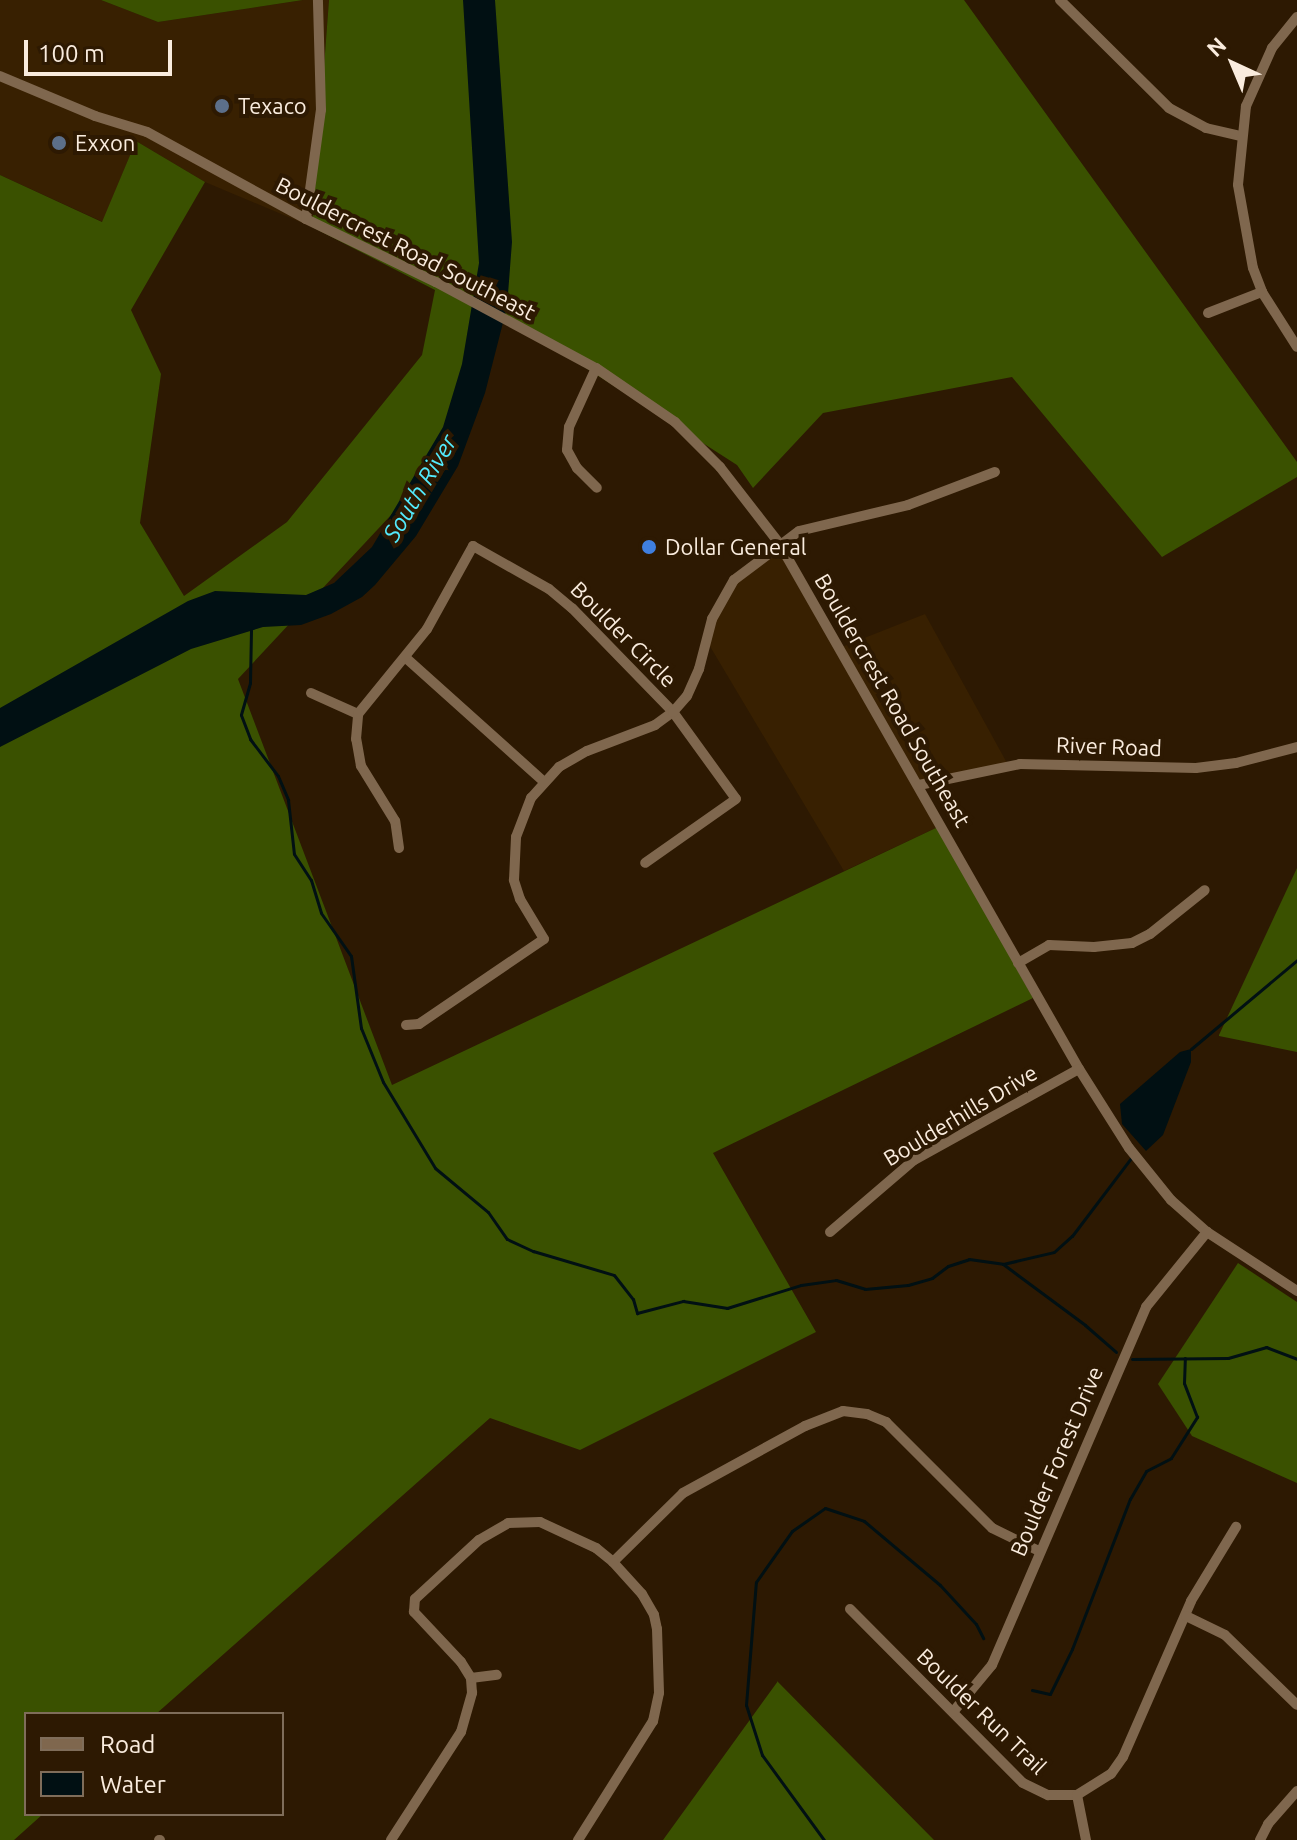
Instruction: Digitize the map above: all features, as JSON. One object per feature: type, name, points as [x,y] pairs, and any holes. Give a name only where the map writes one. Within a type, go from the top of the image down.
[{"type":"street","points":[[306,219],[321,110],[318,0]]},
{"type":"street","points":[[1060,0],[1169,108],[1206,128],[1241,136]]},
{"type":"street","points":[[1297,17],[1272,48],[1256,80],[1241,136],[1238,185],[1253,268],[1262,292],[1297,347]]},
{"type":"street","name":"Bouldercrest Road Southeast","points":[[0,76],[95,116],[147,132],[306,219],[436,282],[596,368],[675,422],[720,467],[779,543],[1079,1069],[1129,1148],[1171,1200],[1207,1232],[1297,1291]]},
{"type":"street","points":[[1208,313],[1262,292]]},
{"type":"street","points":[[596,368],[569,427],[567,450],[577,468],[597,488]]},
{"type":"street","points":[[406,1025],[419,1024],[544,939],[520,899],[513,858],[522,816],[543,781],[559,767],[587,751],[655,725],[673,712],[687,696],[699,669],[712,619],[724,592],[734,580],[779,543],[799,531],[908,505],[995,472]]},
{"type":"street","name":"Boulder Circle","points":[[358,714],[406,658],[443,606],[473,546],[549,589],[673,712]]},
{"type":"street","points":[[406,658],[543,781]]},
{"type":"street","points":[[311,693],[358,714],[356,739],[361,766],[395,821],[399,848]]},
{"type":"street","points":[[645,863],[736,799],[673,712]]},
{"type":"street","name":"River Road","points":[[919,785],[1020,764],[1196,768],[1236,763],[1297,747]]},
{"type":"street","points":[[1018,963],[1049,945],[1094,947],[1132,943],[1150,934],[1205,890]]},
{"type":"street","name":"Boulderhills Drive","points":[[830,1232],[914,1160],[1079,1069]]},
{"type":"street","name":"Boulder Forest Drive","points":[[953,1712],[992,1665],[1146,1307],[1207,1232]]},
{"type":"street","points":[[613,1562],[683,1493],[805,1426],[843,1411],[867,1414],[886,1422],[992,1528],[1039,1551]]},
{"type":"street","points":[[391,1840],[461,1732],[470,1708],[471,1678],[461,1662],[409,1606],[479,1540],[508,1523],[540,1522],[596,1548],[642,1594],[654,1615],[659,1693],[653,1721],[578,1840]]},
{"type":"street","points":[[1086,1840],[1077,1795],[1117,1767],[1203,1579],[1236,1527]]},
{"type":"street","name":"Boulder Run Trail","points":[[850,1609],[1023,1783],[1048,1795],[1077,1795]]},
{"type":"street","points":[[1186,1616],[1225,1635],[1297,1705]]},
{"type":"street","points":[[471,1678],[497,1675]]},
{"type":"street","points":[[1260,1840],[1268,1824],[1297,1791]]},
{"type":"shaded area","points":[[0,0],[101,0],[158,22],[303,0],[329,0],[312,227],[205,182],[136,141],[103,222],[0,175]]},
{"type":"shaded area","points":[[776,544],[839,648],[925,614],[1007,763],[918,789],[938,827],[844,871],[705,638],[724,589]]},
{"type":"green space","points":[[101,0],[303,0],[158,22]]},
{"type":"green space","points":[[329,0],[964,0],[1297,462],[1297,477],[1162,557],[1012,377],[823,413],[753,488],[737,465],[505,316],[462,439],[238,679],[392,1085],[938,827],[1033,998],[713,1153],[816,1332],[580,1450],[490,1418],[158,1712],[24,1712],[24,1816],[41,1816],[14,1840],[0,1840],[0,175],[102,222],[136,141],[205,182],[131,310],[161,374],[140,523],[184,596],[287,522],[422,355],[435,290],[312,227]]},
{"type":"green space","points":[[1297,868],[1297,1052],[1219,1036],[1219,1035]]},
{"type":"green space","points":[[1238,1263],[1297,1302],[1297,1483],[1192,1436],[1158,1384]]},
{"type":"green space","points":[[778,1682],[934,1840],[663,1840]]},
{"type":"water","name":"South River","points":[[463,0],[495,0],[512,242],[507,307],[485,393],[458,466],[416,536],[362,597],[331,614],[301,625],[263,627],[191,649],[0,747],[0,708],[188,601],[215,591],[306,595],[334,583],[372,547],[443,427],[462,364],[479,263]]},
{"type":"water","points":[[1191,1049],[1191,1062],[1163,1135],[1146,1151],[1122,1124],[1120,1104],[1180,1052]]},
{"type":"waterway","points":[[251,630],[250,683],[241,715],[250,739],[278,776],[288,800],[294,854],[311,880],[321,913],[351,956],[361,1028],[383,1082],[435,1168],[488,1212],[507,1239],[533,1251],[614,1275],[633,1299],[637,1313],[683,1301],[727,1308],[801,1285],[836,1280],[865,1289],[908,1285],[932,1278],[948,1266],[969,1259],[1003,1264],[1054,1252],[1072,1236],[1131,1158]]},
{"type":"waterway","points":[[1191,1049],[1297,960]]},
{"type":"waterway","points":[[1003,1264],[1116,1352]]},
{"type":"waterway","points":[[1132,1359],[1228,1358],[1266,1347],[1297,1359]]},
{"type":"waterway","points":[[1032,1690],[1050,1694],[1072,1649],[1130,1499],[1146,1471],[1171,1458],[1197,1417],[1184,1383],[1185,1358]]},
{"type":"waterway","points":[[824,1840],[762,1755],[746,1705],[756,1582],[792,1531],[825,1508],[864,1521],[940,1585],[976,1624],[983,1638]]},
{"type":"place","name":"Texaco","points":[[222,106]]},
{"type":"place","name":"Exxon","points":[[59,143]]},
{"type":"place","name":"Dollar General","points":[[649,547]]}]
